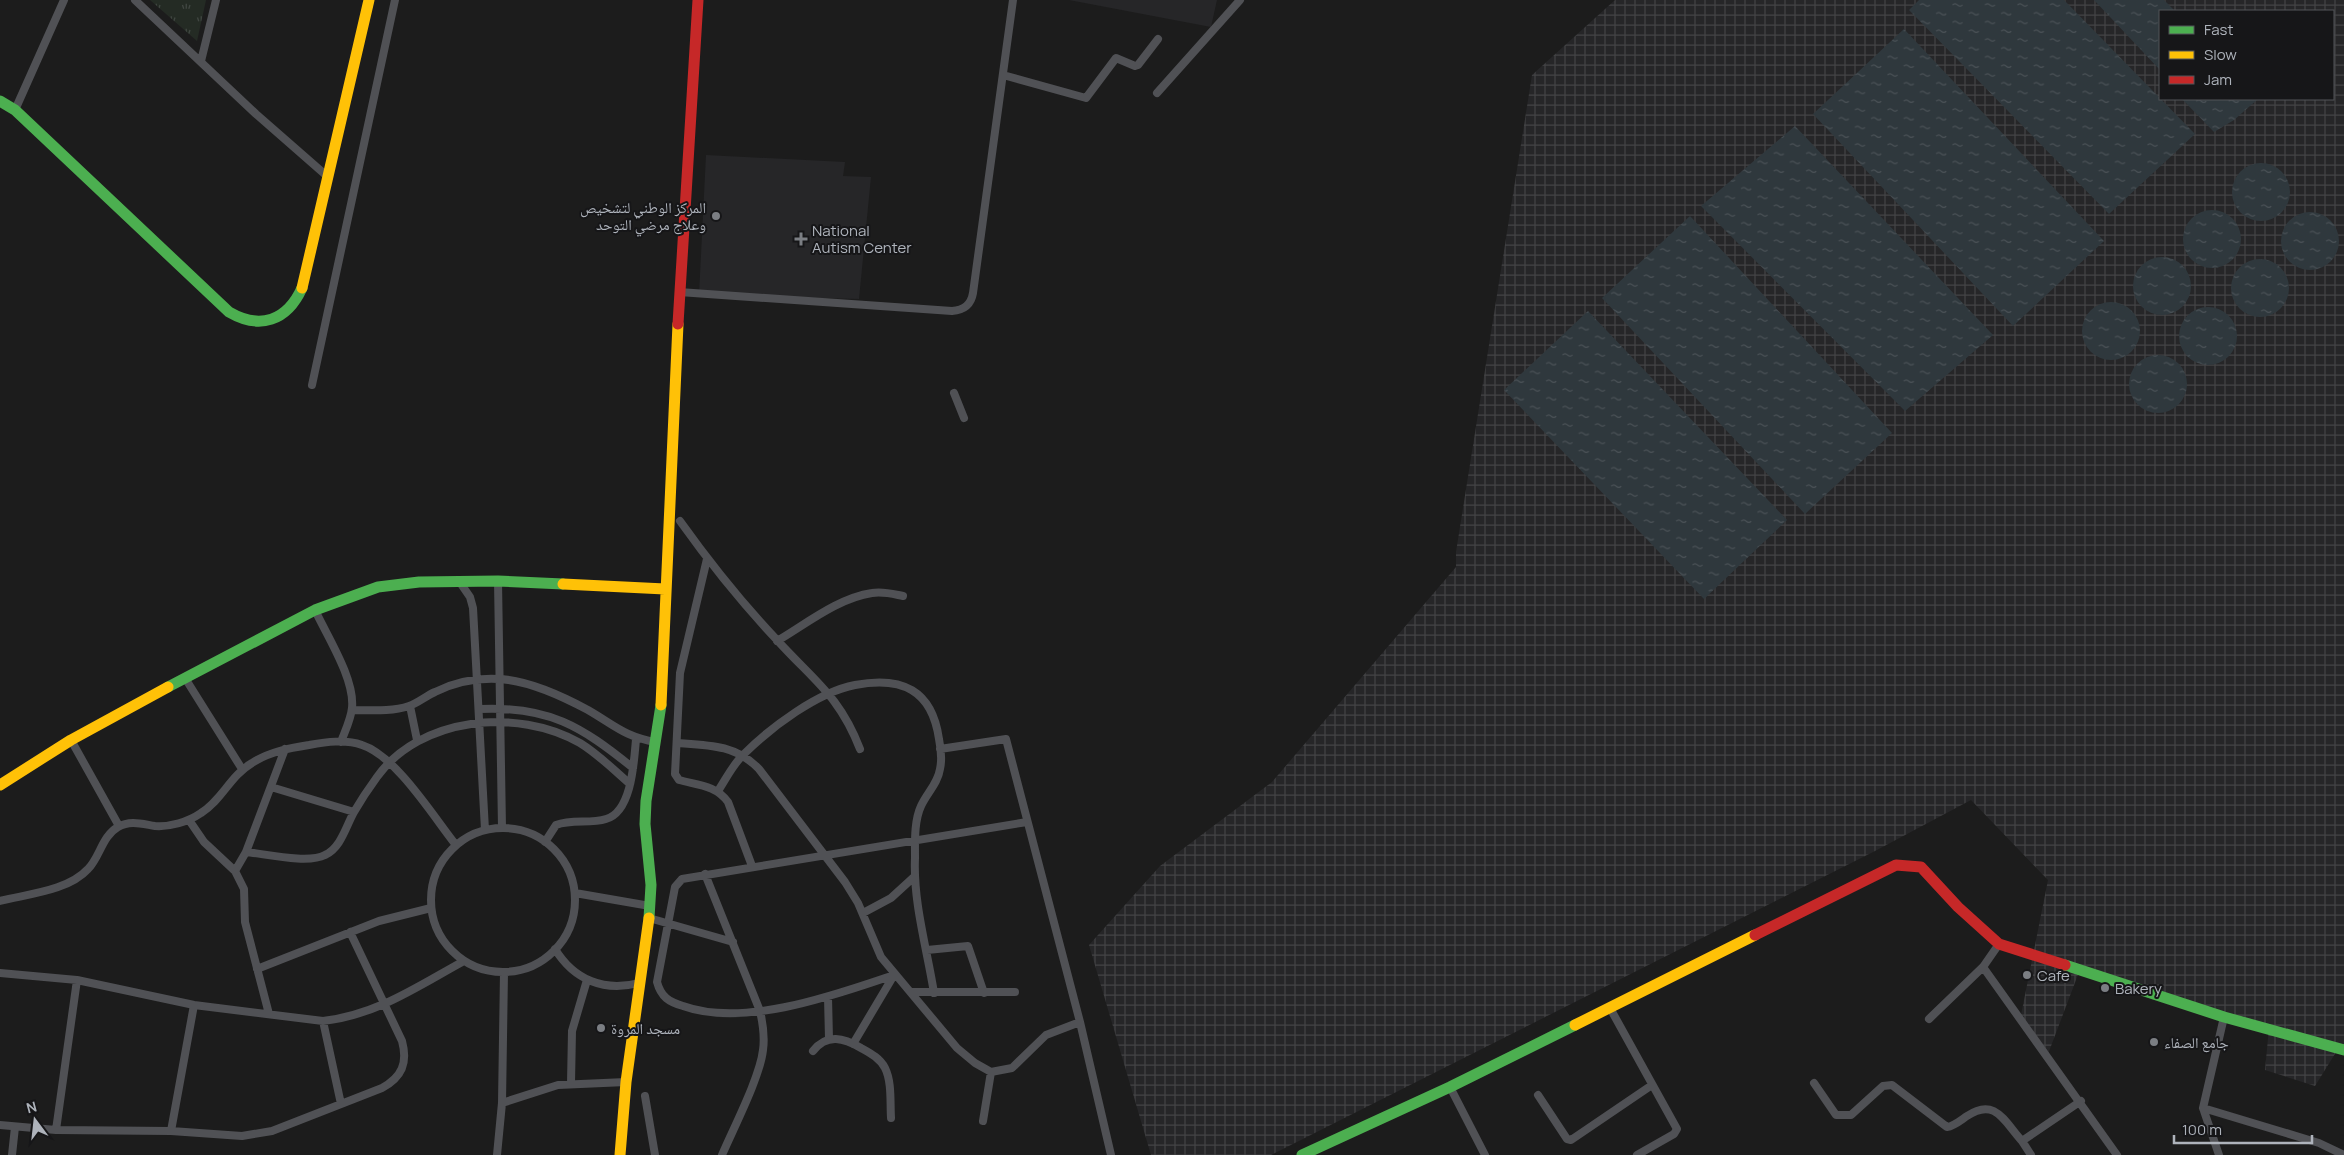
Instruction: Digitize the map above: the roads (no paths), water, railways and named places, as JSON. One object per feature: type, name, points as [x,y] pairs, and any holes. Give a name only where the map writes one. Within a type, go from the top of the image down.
[{"type":"street","points":[[15,110],[64,0]]},
{"type":"street","points":[[135,0],[256,114],[328,177]]},
{"type":"street","points":[[201,61],[216,0]]},
{"type":"street","points":[[0,101],[15,110],[229,312],[250,322],[268,322],[278,318],[290,308],[301,293],[369,0]]},
{"type":"street","points":[[312,385],[394,0]]},
{"type":"street","points":[[620,1155],[626,1082],[650,906],[645,813],[663,684],[665,589],[679,292],[698,0]]},
{"type":"street","points":[[679,292],[952,311],[964,308],[972,299],[973,293],[1014,0]]},
{"type":"street","points":[[1156,93],[1240,0]]},
{"type":"street","points":[[1003,75],[1086,98],[1116,58],[1136,66],[1158,39]]},
{"type":"street","points":[[954,392],[964,418]]},
{"type":"street","points":[[680,521],[707,559],[778,641],[829,692],[848,720],[860,749]]},
{"type":"street","points":[[707,559],[680,673],[676,778],[718,791],[728,802],[752,866]]},
{"type":"street","points":[[459,581],[470,597],[473,608],[481,723],[485,830]]},
{"type":"street","points":[[0,785],[71,740],[185,678],[315,610],[378,587],[419,582],[498,581],[665,589]]},
{"type":"street","points":[[498,581],[502,828]]},
{"type":"street","points":[[778,641],[852,599],[872,593],[903,596]]},
{"type":"street","points":[[315,610],[345,674],[352,700],[352,710],[342,742]]},
{"type":"street","points":[[185,678],[242,769]]},
{"type":"street","points":[[352,710],[410,706],[445,687],[478,680],[500,679],[552,694],[589,711],[636,739],[656,742]]},
{"type":"street","points":[[718,791],[743,754],[784,721],[829,692],[864,683],[888,682],[908,688],[924,697],[932,709],[937,724],[940,772],[921,806],[915,840],[914,876],[934,993]]},
{"type":"street","points":[[410,706],[417,740]]},
{"type":"street","points":[[480,709],[501,708],[539,713],[558,718],[596,738],[633,768]]},
{"type":"street","points":[[246,852],[306,858],[326,855],[340,841],[354,812],[390,761],[417,740],[447,728],[481,723],[501,723],[545,730],[578,742],[630,784]]},
{"type":"street","points":[[589,749],[596,738]]},
{"type":"street","points":[[545,842],[553,828],[559,824],[606,819],[613,816],[624,803],[630,784],[636,739]]},
{"type":"street","points":[[940,749],[1006,739],[1080,1022],[1111,1155]]},
{"type":"street","points":[[71,740],[118,826]]},
{"type":"street","points":[[0,901],[61,886],[76,878],[88,870],[109,833],[118,826],[130,823],[172,825],[189,820],[202,813],[212,804],[228,783],[242,769],[270,754],[322,742],[360,744],[390,761],[456,845]]},
{"type":"street","points":[[678,743],[724,747],[743,754],[759,769],[826,854],[852,893],[874,944],[894,975],[912,992],[957,1048],[975,1063],[991,1072],[1012,1068],[1046,1035],[1080,1022]]},
{"type":"street","points":[[236,871],[246,852],[285,749]]},
{"type":"street","points":[[271,787],[354,812]]},
{"type":"street","points":[[189,820],[204,842],[236,871],[244,889],[244,922],[269,1014]]},
{"type":"street","points":[[894,975],[828,997],[760,1011],[708,1014],[668,1000],[662,995],[657,982],[667,923],[678,883],[687,878],[1027,822]]},
{"type":"street","points":[[502,828],[525,832],[545,842],[562,859],[572,881],[574,893],[571,923],[555,949],[532,966],[504,972],[476,967],[464,961],[452,951],[442,938],[435,924],[431,908],[434,880],[446,855],[456,845],[485,830],[502,828]]},
{"type":"street","points":[[1302,1155],[1450,1087],[1896,865],[1921,866],[1958,906],[1998,944],[2224,1017],[2344,1050]]},
{"type":"street","points":[[705,874],[760,1011],[764,1035],[763,1052],[758,1069],[722,1155]]},
{"type":"street","points":[[862,913],[891,898],[914,876]]},
{"type":"street","points":[[574,893],[650,906]]},
{"type":"street","points":[[257,969],[397,915],[431,908]]},
{"type":"street","points":[[649,918],[733,942]]},
{"type":"street","points":[[0,1125],[56,1130],[257,1135],[272,1131],[382,1088],[394,1081],[403,1069],[406,1055],[402,1041],[350,932]]},
{"type":"street","points":[[1929,1019],[1983,967],[1998,944]]},
{"type":"street","points":[[927,950],[968,946],[984,993]]},
{"type":"street","points":[[555,949],[568,967],[586,980],[613,987],[639,983]]},
{"type":"street","points":[[0,973],[77,980],[194,1005],[323,1021],[358,1015],[384,1004],[464,961]]},
{"type":"street","points":[[1983,967],[2081,1101],[2117,1155]]},
{"type":"street","points":[[497,1155],[502,1103],[504,972]]},
{"type":"street","points":[[853,1044],[894,975]]},
{"type":"street","points":[[56,1130],[77,980]]},
{"type":"street","points":[[571,1083],[572,1031],[586,980]]},
{"type":"street","points":[[912,992],[1016,992]]},
{"type":"street","points":[[828,997],[829,1040]]},
{"type":"street","points":[[171,1132],[194,1005]]},
{"type":"street","points":[[1610,1008],[1677,1129],[1674,1134],[1637,1155]]},
{"type":"street","points":[[2219,1155],[2203,1108],[2224,1017]]},
{"type":"street","points":[[323,1021],[341,1104]]},
{"type":"street","points":[[813,1051],[820,1044],[829,1040],[841,1039],[876,1057],[884,1066],[888,1076],[891,1118]]},
{"type":"street","points":[[983,1121],[991,1072]]},
{"type":"street","points":[[502,1103],[546,1088],[571,1083],[626,1082]]},
{"type":"street","points":[[1814,1083],[1836,1114],[1851,1115],[1883,1086],[1892,1085],[1947,1128],[1978,1108],[1989,1108],[1997,1112],[2022,1141],[2031,1155]]},
{"type":"street","points":[[1538,1095],[1567,1138],[1571,1140],[1652,1085]]},
{"type":"street","points":[[1450,1087],[1485,1155]]},
{"type":"street","points":[[645,1096],[655,1155]]},
{"type":"street","points":[[2022,1141],[2081,1101]]},
{"type":"street","points":[[2203,1108],[2319,1143],[2344,1155]]},
{"type":"street","points":[[12,1155],[15,1127]]},
{"type":"water","points":[[1919,0],[2064,0],[2159,97],[2159,100],[2162,100],[2195,134],[2109,214],[1909,10]]},
{"type":"water","points":[[2094,0],[2164,0],[2174,10],[2159,10],[2159,69]]},
{"type":"water","points":[[1904,29],[2104,241],[2013,326],[1813,114]]},
{"type":"water","points":[[2183,100],[2257,100],[2234,120],[2214,132]]},
{"type":"water","points":[[1795,126],[1993,335],[1905,411],[1701,206]]},
{"type":"water","points":[[2255,163],[2267,163],[2282,171],[2290,186],[2290,198],[2282,213],[2267,221],[2255,221],[2240,213],[2232,198],[2232,186],[2240,171]]},
{"type":"water","points":[[2206,210],[2218,210],[2233,218],[2241,233],[2241,245],[2233,260],[2218,268],[2206,268],[2191,260],[2183,245],[2183,233],[2191,218]]},
{"type":"water","points":[[2304,212],[2316,212],[2331,220],[2339,235],[2339,247],[2331,262],[2316,270],[2304,270],[2289,262],[2281,247],[2281,235],[2289,220]]},
{"type":"water","points":[[1690,216],[1892,433],[1805,514],[1602,298]]},
{"type":"water","points":[[2156,257],[2168,257],[2183,265],[2191,280],[2191,292],[2183,307],[2168,315],[2156,315],[2141,307],[2133,292],[2133,280],[2141,265]]},
{"type":"water","points":[[2254,259],[2266,259],[2281,267],[2289,282],[2289,294],[2281,309],[2266,317],[2254,317],[2239,309],[2231,294],[2231,282],[2239,267]]},
{"type":"water","points":[[2105,302],[2117,302],[2132,310],[2140,325],[2140,337],[2132,352],[2117,360],[2105,360],[2090,352],[2082,337],[2082,325],[2090,310]]},
{"type":"water","points":[[2202,307],[2214,307],[2229,315],[2237,330],[2237,342],[2229,357],[2214,365],[2202,365],[2187,357],[2179,342],[2179,330],[2187,315]]},
{"type":"water","points":[[1588,311],[1787,520],[1704,599],[1504,390]]},
{"type":"water","points":[[2152,355],[2164,355],[2179,363],[2187,378],[2187,390],[2179,405],[2164,413],[2152,413],[2137,405],[2129,390],[2129,378],[2137,363]]},
{"type":"place","name":"المركز الوطني لتشخيص وعلاج مرضي التوحد","points":[[716,216]]},
{"type":"place","name":"National Autism Center","points":[[801,239]]},
{"type":"place","name":"Cafe","points":[[2027,975]]},
{"type":"place","name":"Bakery","points":[[2105,988]]},
{"type":"place","name":"مسجد المروة","points":[[601,1028]]},
{"type":"place","name":"جامع الصفاء","points":[[2154,1042]]}]
